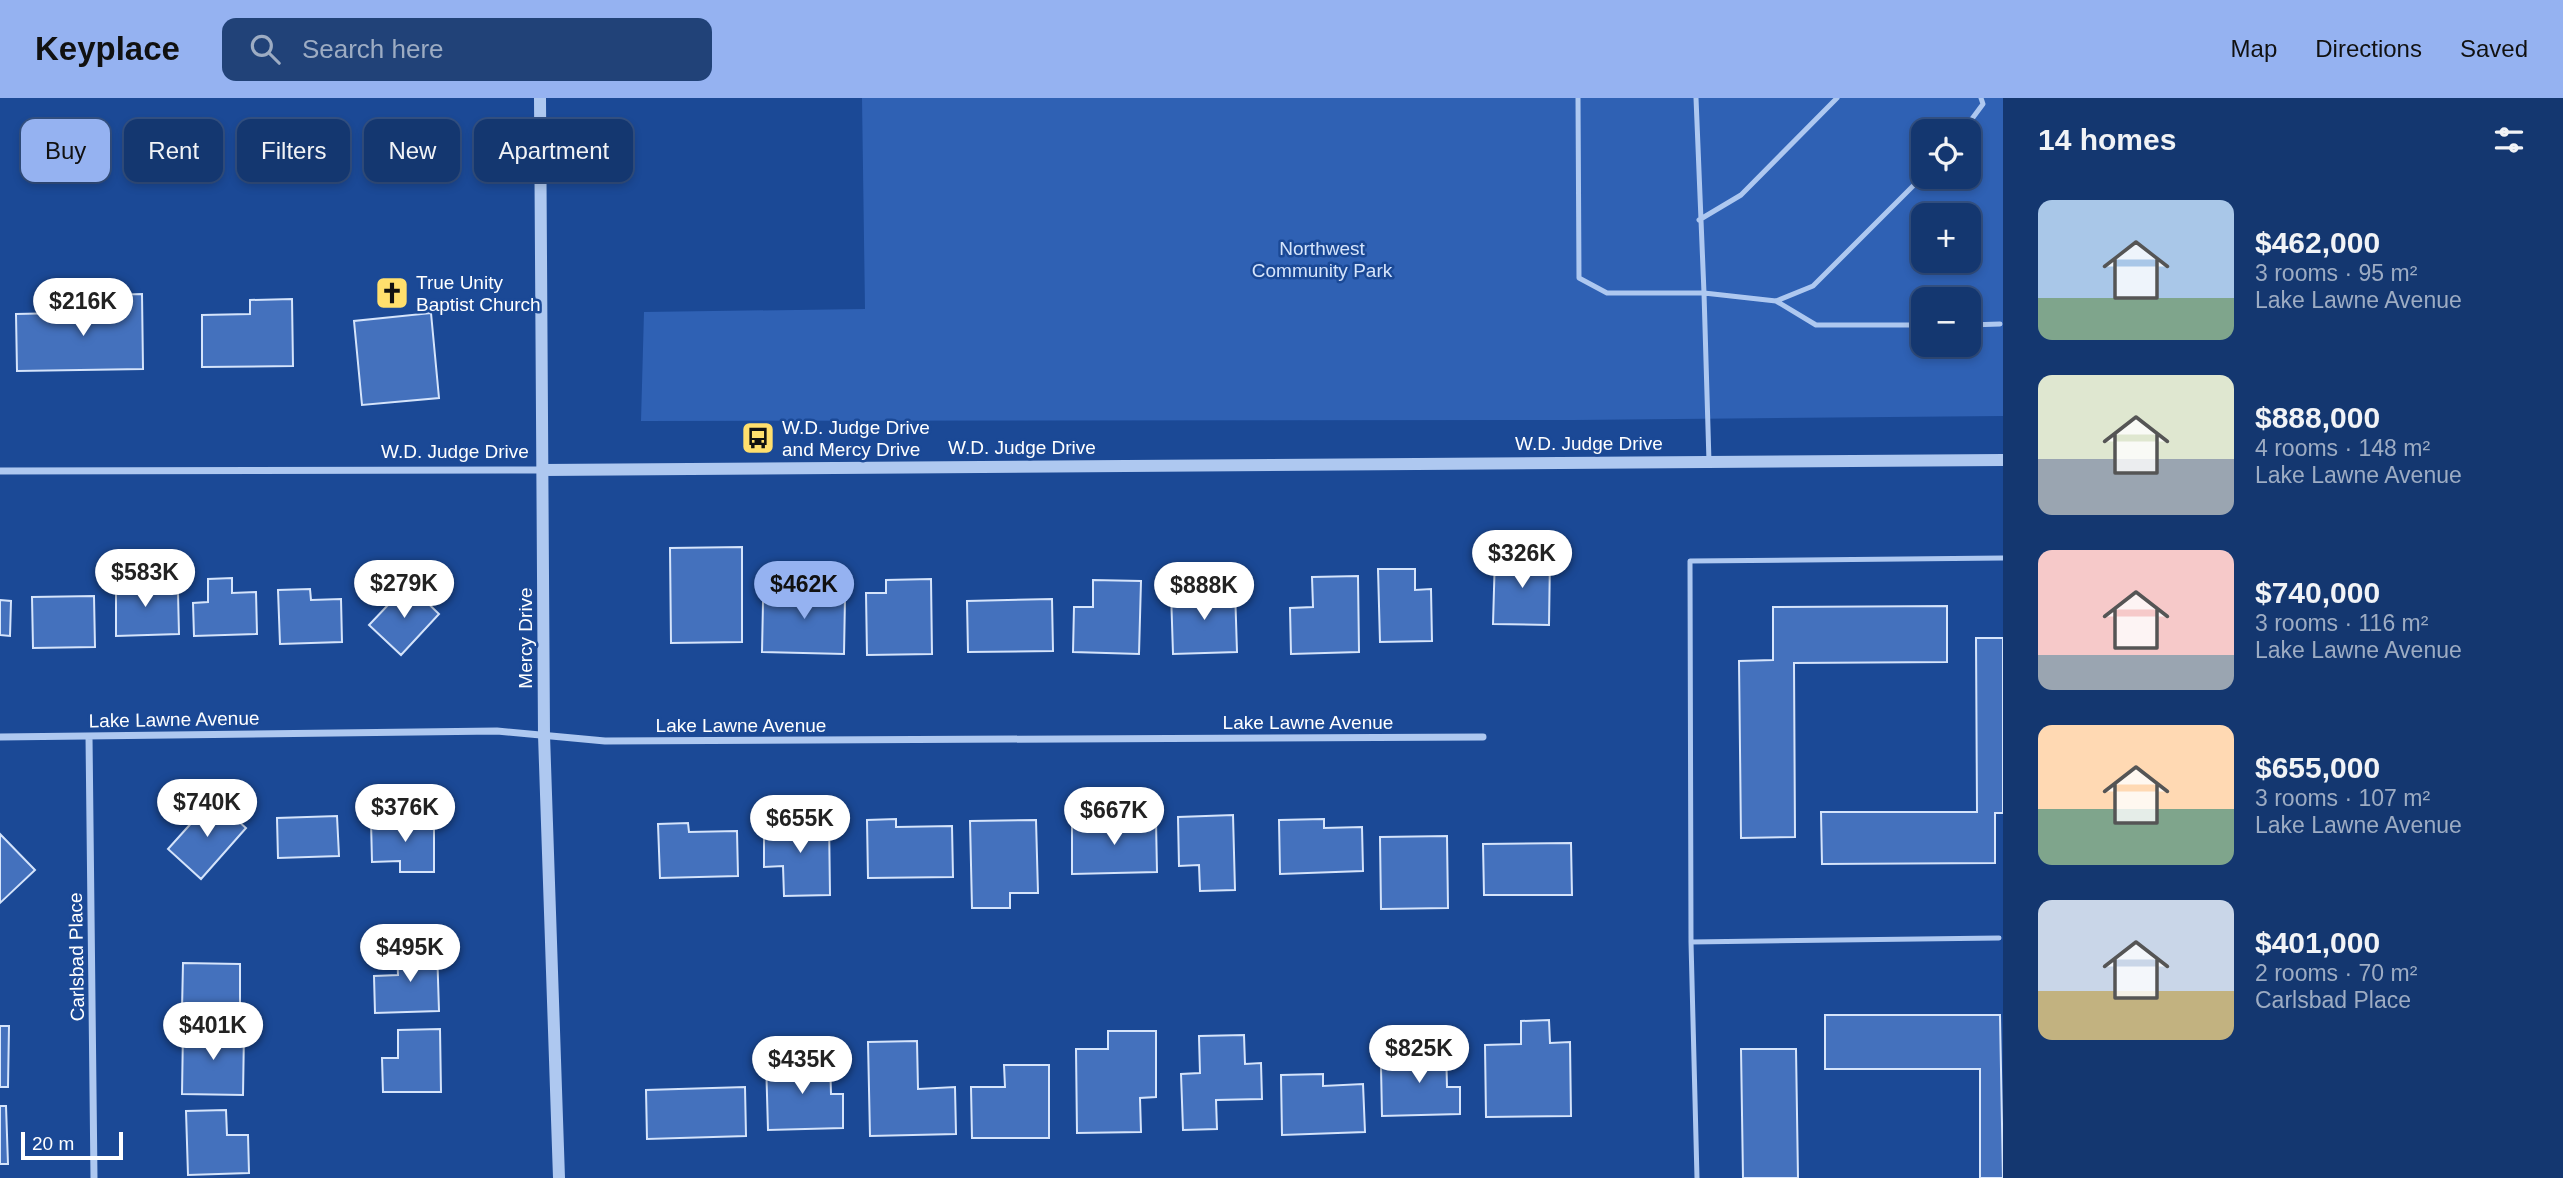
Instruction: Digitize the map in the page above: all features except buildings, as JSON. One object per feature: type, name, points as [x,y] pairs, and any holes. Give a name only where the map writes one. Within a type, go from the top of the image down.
[{"type":"street","name":"Mercy Drive","points":[[540,98],[544,735],[559,1178]]},
{"type":"street","name":"W.D. Judge Drive","points":[[0,471],[2003,460]]},
{"type":"street","name":"Lake Lawne Avenue","points":[[0,737],[497,731],[605,741],[1483,737]]},
{"type":"street","name":"Carlsbad Place","points":[[89,736],[94,1178]]},
{"type":"lane","points":[[1578,98],[1579,278],[1607,293],[1704,293],[1776,301],[1816,325],[1911,325]]},
{"type":"lane","points":[[1696,98],[1709,462]]},
{"type":"lane","points":[[1699,220],[1741,195],[1837,98]]},
{"type":"lane","points":[[1972,119],[1983,104],[1981,98]]},
{"type":"lane","points":[[1776,301],[1812,286],[1911,188]]},
{"type":"lane","points":[[1981,324],[2000,324]]},
{"type":"lane","points":[[1697,1178],[1691,942],[1690,561],[2003,558]]},
{"type":"lane","points":[[1691,942],[1999,938]]},
{"type":"green space","name":"Northwest Community Park","points":[[862,98],[2003,98],[2003,416],[1575,420],[641,421],[644,312],[865,309]]},
{"type":"place","name":"True Unity Baptist Church","points":[[392,293]]},
{"type":"place","name":"W.D. Judge Drive and Mercy Drive","points":[[758,438]]}]
